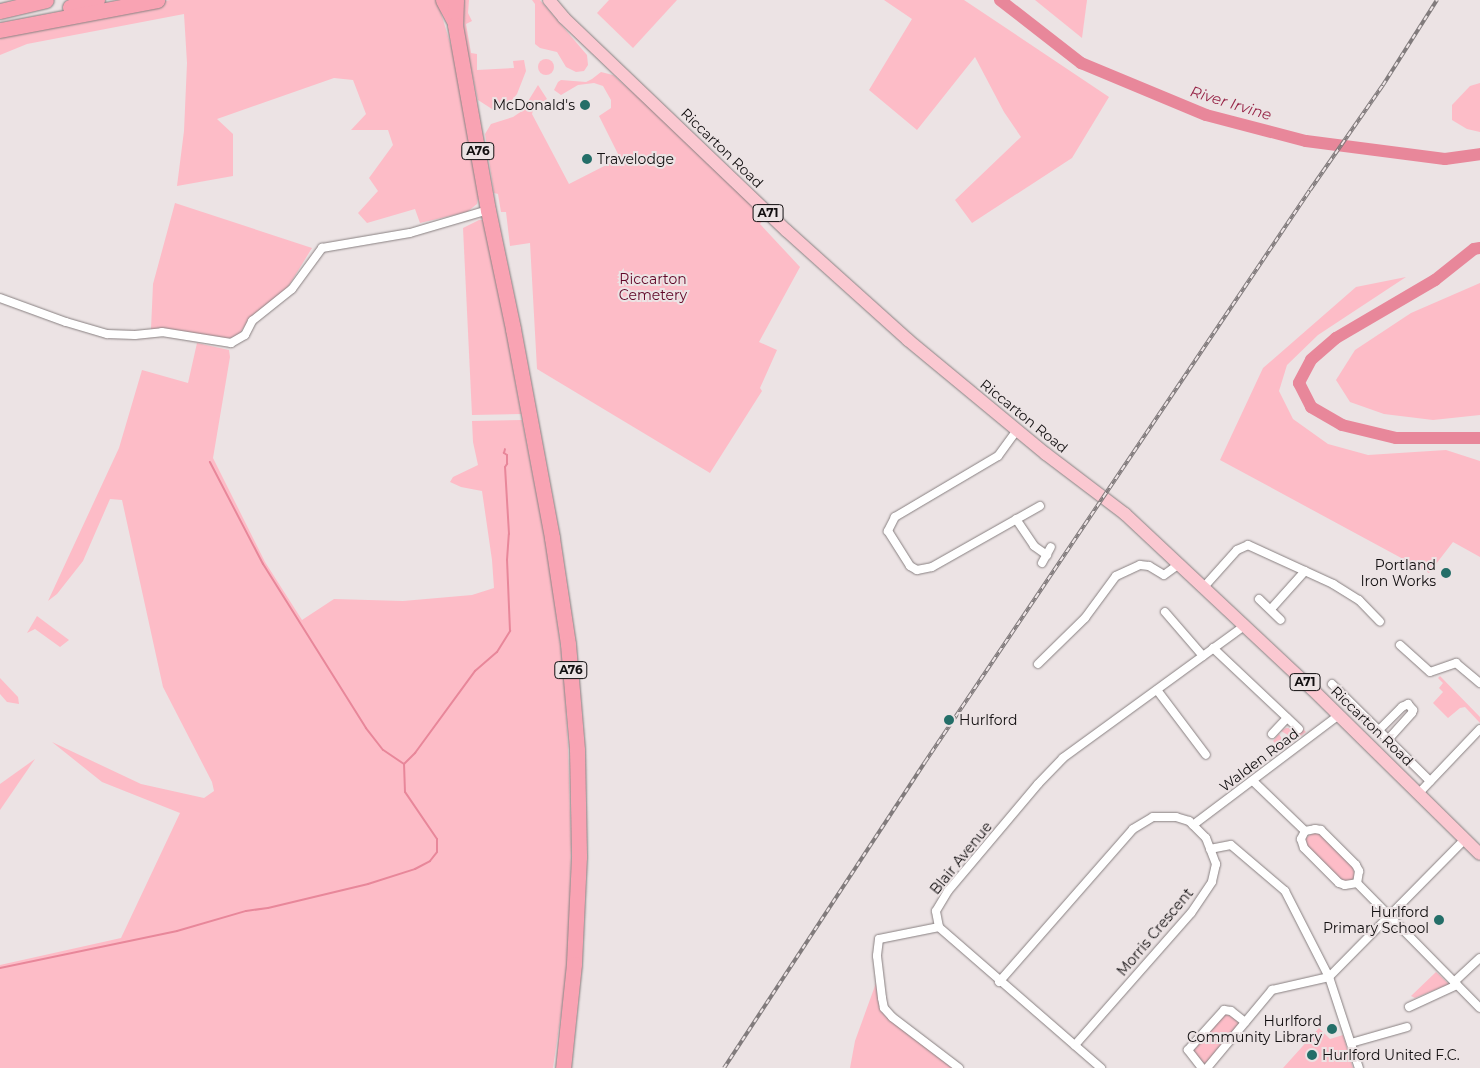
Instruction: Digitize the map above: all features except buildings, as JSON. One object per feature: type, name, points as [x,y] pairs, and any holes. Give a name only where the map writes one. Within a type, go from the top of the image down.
[{"type":"highway","points":[[0,10],[26,0]]},
{"type":"highway","points":[[0,10],[46,0]]},
{"type":"highway","points":[[0,25],[98,0]]},
{"type":"highway","points":[[0,30],[157,0]]},
{"type":"highway","name":"A76","points":[[443,0],[455,24]]},
{"type":"highway","name":"A76","points":[[456,0],[455,24],[488,210],[514,329],[565,617],[573,697],[579,804],[574,973],[563,1068]]},
{"type":"main road","name":"Riccarton Road","points":[[549,0],[564,18],[794,237],[908,340],[1017,430],[1125,514],[1339,715],[1480,854]]},
{"type":"street","points":[[0,298],[66,322],[107,334],[135,335],[162,332],[230,343],[246,335],[252,321],[292,289],[322,248],[410,234],[488,210]]},
{"type":"street","points":[[1017,430],[998,456],[895,517],[888,531],[910,566],[917,570],[932,567],[1040,506]]},
{"type":"street","points":[[1016,519],[1034,546],[1047,554]]},
{"type":"street","points":[[1203,588],[1237,550],[1248,545],[1305,571],[1359,600],[1380,622]]},
{"type":"street","points":[[1042,563],[1051,547]]},
{"type":"street","points":[[1038,664],[1085,618],[1116,576],[1140,565],[1149,566],[1164,575],[1178,565]]},
{"type":"street","points":[[1271,610],[1305,571]]},
{"type":"street","points":[[1259,599],[1281,620]]},
{"type":"street","points":[[1165,612],[1203,656]]},
{"type":"street","name":"Blair Avenue","points":[[939,927],[936,911],[939,902],[1038,784],[1063,758],[1244,626]]},
{"type":"street","points":[[1400,645],[1430,672],[1456,662],[1480,683]]},
{"type":"street","points":[[1214,648],[1299,729]]},
{"type":"street","name":"Riccarton Road","points":[[1332,684],[1430,780]]},
{"type":"street","points":[[1157,690],[1206,755]]},
{"type":"street","name":"Riccarton Road","points":[[1379,730],[1402,707],[1408,704],[1413,710],[1412,713],[1388,740]]},
{"type":"street","name":"Walden Road","points":[[1193,825],[1339,715]]},
{"type":"street","points":[[1272,734],[1286,718]]},
{"type":"street","points":[[1419,793],[1480,729]]},
{"type":"street","points":[[1253,781],[1305,831]]},
{"type":"street","points":[[999,982],[1133,829],[1153,818],[1176,817],[1193,825]]},
{"type":"street","name":"Morris Crescent","points":[[1075,1045],[1191,913],[1212,882],[1216,864],[1206,838],[1193,825]]},
{"type":"street","points":[[1305,831],[1321,830],[1356,865],[1359,871],[1357,883]]},
{"type":"street","points":[[1305,831],[1301,839],[1304,848],[1339,883],[1345,885],[1357,883]]},
{"type":"street","points":[[1207,1068],[1272,990],[1329,977],[1465,839]]},
{"type":"street","points":[[1210,849],[1231,846],[1285,891],[1329,977],[1358,1068]]},
{"type":"street","points":[[1357,883],[1480,1008]]},
{"type":"street","points":[[959,1068],[892,1017],[884,1008],[877,956],[879,939],[939,927],[999,982],[1101,1068]]},
{"type":"street","points":[[1409,1007],[1455,983],[1480,958]]},
{"type":"street","points":[[1202,1068],[1188,1050],[1224,1010],[1231,1011],[1245,1022]]},
{"type":"street","points":[[1351,1043],[1407,1027]]},
{"type":"green space","points":[[170,0],[437,0],[458,69],[479,193],[477,204],[467,212],[420,223],[415,209],[367,223],[358,213],[378,191],[369,178],[393,145],[388,130],[351,130],[366,114],[353,80],[334,78],[217,119],[233,134],[233,176],[177,186],[184,131],[187,63],[184,14],[27,44],[0,55],[0,38],[119,9]]},
{"type":"green space","points":[[462,0],[469,0],[468,13],[472,21],[466,24],[471,53],[477,54],[477,70],[514,68],[513,61],[524,60],[526,71],[517,94],[506,107],[492,109],[478,100],[465,41]]},
{"type":"green space","points":[[532,0],[540,0],[587,55],[588,65],[584,71],[576,72],[566,67],[557,52],[540,48],[535,44],[535,4]]},
{"type":"green space","points":[[609,0],[677,0],[633,48],[597,13]]},
{"type":"green space","points":[[884,0],[964,0],[1109,97],[1072,158],[972,223],[955,200],[1021,137],[1004,112],[975,57],[917,130],[869,90],[912,19]]},
{"type":"green space","points":[[1035,0],[1087,0],[1082,38]]},
{"type":"green space","points":[[546,59],[554,67],[546,75],[538,67]]},
{"type":"green space","name":"Riccarton Cemetery","points":[[601,72],[613,75],[657,114],[765,217],[760,224],[800,267],[759,342],[777,350],[760,388],[762,391],[710,473],[537,369],[530,243],[510,246],[506,212],[501,212],[498,194],[494,193],[485,134],[491,124],[513,117],[522,111],[538,85],[547,99],[534,107],[532,114],[569,184],[620,158],[599,116],[611,108],[611,100],[603,86],[594,83],[578,85],[561,95],[554,90],[561,80],[586,82]]},
{"type":"green space","points":[[1480,83],[1480,132],[1467,129],[1452,120],[1452,105],[1470,86]]},
{"type":"green space","points":[[175,203],[312,248],[288,287],[248,321],[238,336],[228,339],[151,329],[153,284]]},
{"type":"green space","points":[[479,220],[485,220],[488,227],[521,414],[472,415],[463,228]]},
{"type":"green space","points":[[1406,277],[1318,335],[1287,365],[1279,391],[1293,419],[1328,444],[1368,455],[1446,450],[1480,461],[1480,557],[1453,542],[1429,573],[1220,460],[1263,368],[1356,287]]},
{"type":"green space","points":[[1480,283],[1480,415],[1433,420],[1384,414],[1350,402],[1336,380],[1355,350],[1411,313]]},
{"type":"green space","points":[[197,343],[229,350],[230,357],[213,458],[265,562],[302,620],[334,599],[403,601],[472,595],[494,588],[482,491],[461,487],[450,482],[453,477],[478,465],[473,442],[472,421],[522,420],[548,552],[564,675],[568,749],[571,845],[569,959],[553,1068],[0,1068],[0,965],[121,938],[180,813],[102,782],[52,742],[141,784],[204,798],[214,791],[212,782],[163,687],[122,500],[110,499],[83,561],[57,594],[48,601],[119,448],[142,370],[188,383]]},
{"type":"green space","points":[[37,616],[69,640],[60,647],[35,629],[27,633]]},
{"type":"green space","points":[[1440,676],[1480,717],[1480,723],[1465,707],[1460,708],[1448,718],[1433,703],[1443,692],[1439,688],[1443,683],[1438,678]]},
{"type":"green space","points":[[0,678],[18,697],[19,704],[7,702],[0,694]]},
{"type":"green space","points":[[1286,728],[1302,728],[1306,732],[1282,750],[1273,741],[1279,734],[1284,742],[1288,741],[1288,735],[1281,731]]},
{"type":"green space","points":[[35,759],[0,810],[0,784]]},
{"type":"green space","points":[[1314,832],[1319,833],[1352,865],[1355,876],[1351,881],[1340,881],[1307,848],[1306,838]]},
{"type":"green space","points":[[1436,972],[1449,984],[1444,989],[1442,987],[1415,998],[1411,996]]},
{"type":"green space","points":[[876,983],[880,1008],[886,1017],[953,1068],[850,1068],[855,1041]]},
{"type":"green space","points":[[1226,1014],[1237,1020],[1239,1026],[1207,1064],[1203,1063],[1194,1055],[1194,1050],[1221,1017]]},
{"type":"green space","points":[[1319,1028],[1330,1039],[1343,1035],[1353,1068],[1283,1068]]},
{"type":"waterway","name":"River Irvine","points":[[1000,0],[1081,63],[1206,115],[1306,141],[1445,159],[1480,154]]},
{"type":"waterway","name":"River Irvine","points":[[1480,248],[1474,249],[1435,280],[1336,338],[1311,360],[1299,383],[1311,407],[1342,425],[1396,438],[1480,438]]},
{"type":"waterway","points":[[404,764],[415,753],[475,671],[497,652],[510,631],[507,560],[509,534],[505,467],[507,455],[504,453],[505,449]]},
{"type":"waterway","points":[[0,968],[177,931],[246,911],[268,908],[368,884],[415,869],[430,861],[437,852],[437,839],[405,792],[404,764],[383,750],[366,728],[263,564],[210,462]]},
{"type":"railway","points":[[724,1068],[925,762],[1310,190],[1383,85],[1437,0]]},
{"type":"place","name":"McDonald's","points":[[585,105]]},
{"type":"place","name":"Travelodge","points":[[587,159]]},
{"type":"place","name":"Portland Iron Works","points":[[1446,573]]},
{"type":"place","name":"Hurlford","points":[[949,720]]},
{"type":"place","name":"Hurlford Primary School","points":[[1439,920]]},
{"type":"place","name":"Hurlford Community Library","points":[[1332,1029]]},
{"type":"place","name":"Hurlford United F.C.","points":[[1312,1055]]}]
